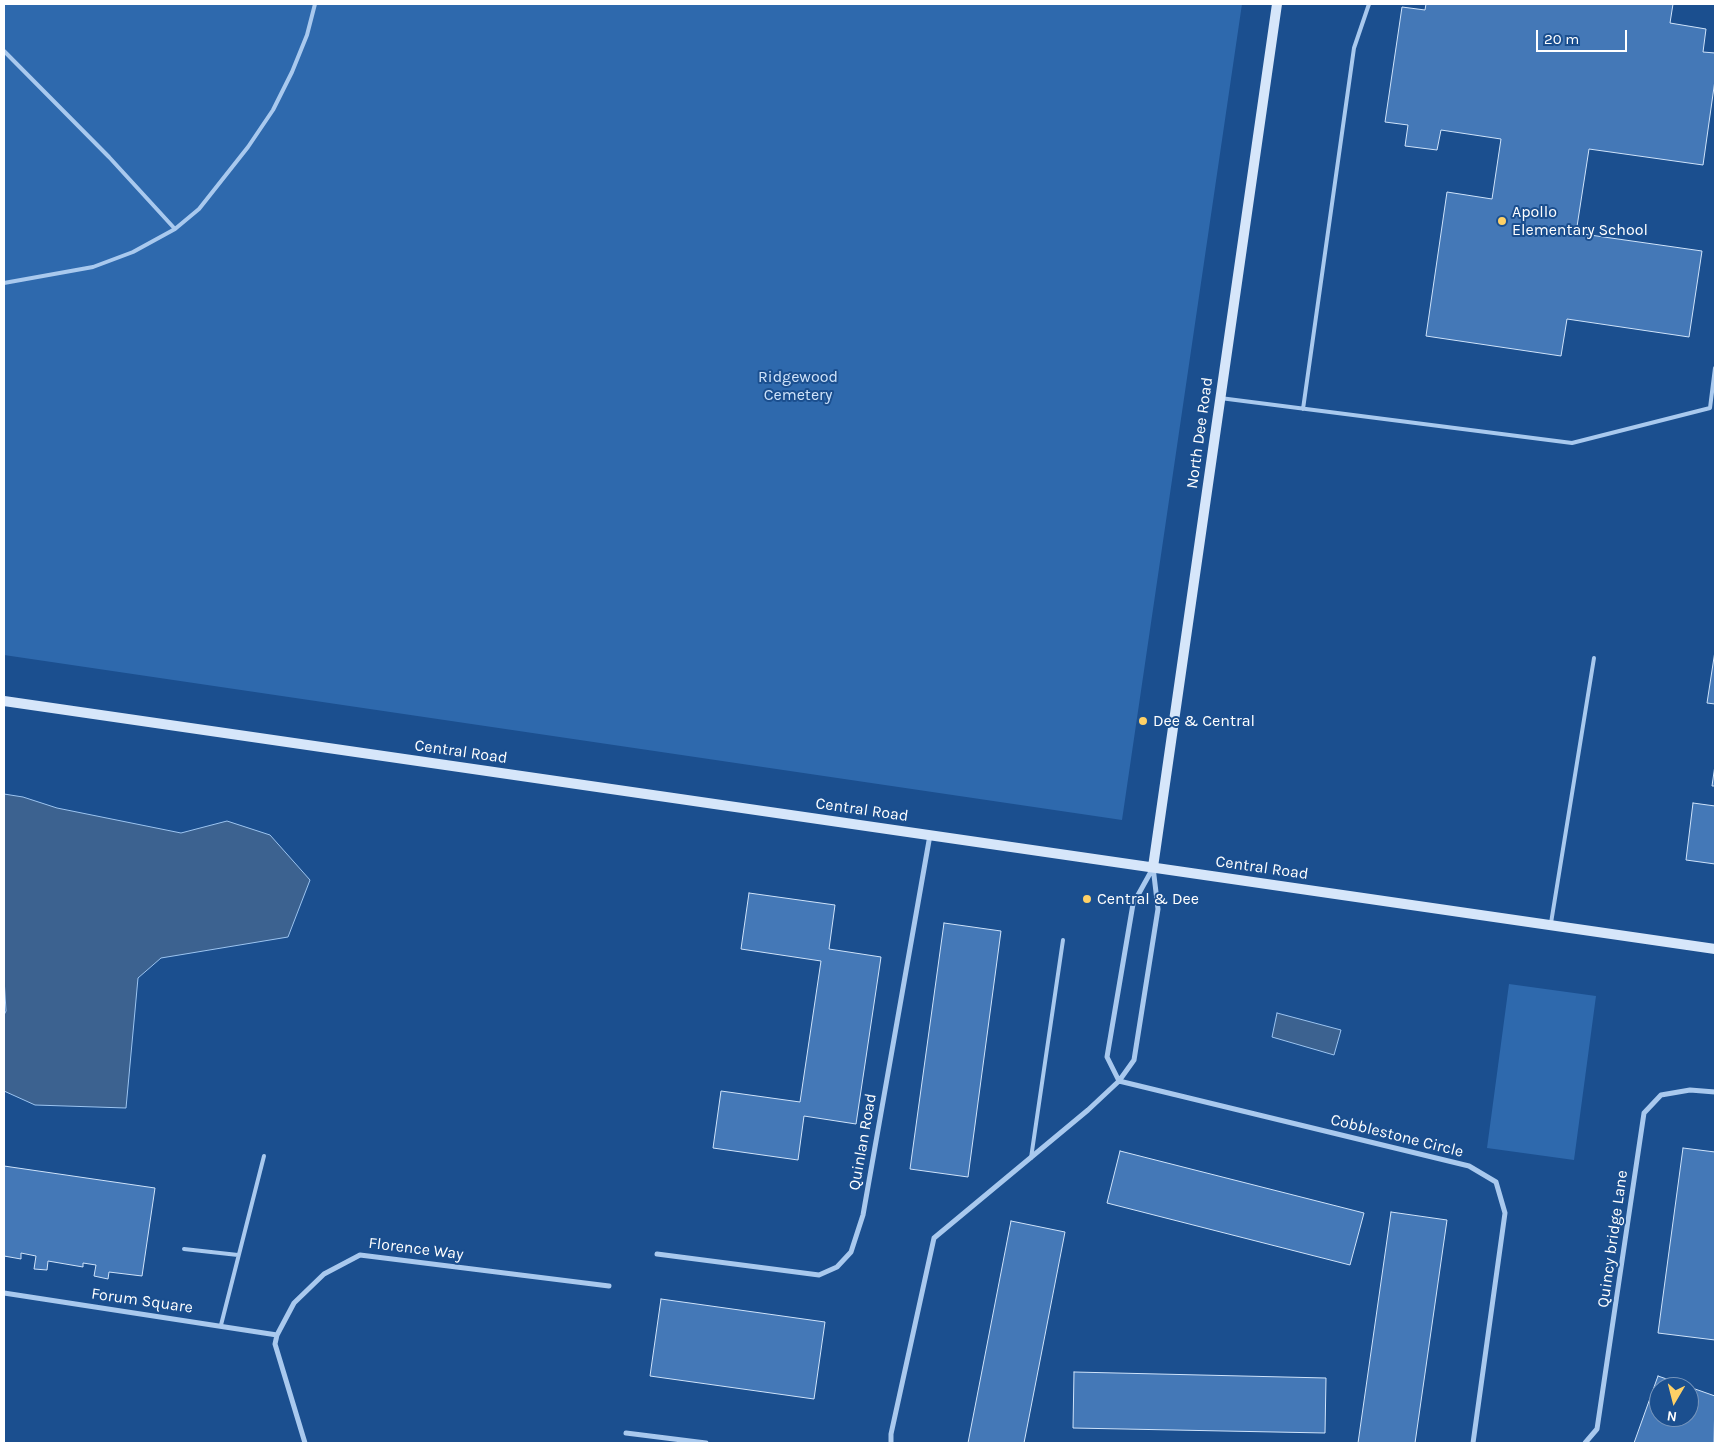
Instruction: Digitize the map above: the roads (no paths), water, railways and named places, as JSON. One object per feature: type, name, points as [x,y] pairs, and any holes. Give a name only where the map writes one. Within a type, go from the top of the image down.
[{"type":"main road","name":"North Dee Road","points":[[1153,867],[1277,4]]},
{"type":"main road","name":"Central Road","points":[[4,701],[1715,949]]},
{"type":"street","name":"Quinlan Road","points":[[657,1254],[819,1275],[837,1267],[851,1252],[863,1215],[930,836]]},
{"type":"street","points":[[1119,1081],[1107,1057],[1133,904],[1153,867]]},
{"type":"street","points":[[891,1443],[891,1434],[934,1238],[1030,1160],[1119,1081],[1134,1060],[1158,909],[1153,867]]},
{"type":"street","name":"Cobblestone Circle","points":[[1119,1081],[1469,1166],[1496,1182],[1505,1212],[1472,1443]]},
{"type":"street","name":"Quincy bridge Lane","points":[[1585,1443],[1597,1429],[1644,1113],[1661,1095],[1690,1090],[1715,1092]]},
{"type":"street","name":"Florence Way","points":[[277,1335],[294,1303],[324,1274],[360,1255],[609,1286]]},
{"type":"street","name":"Forum Square","points":[[4,1293],[277,1335]]},
{"type":"street","points":[[277,1335],[275,1344],[306,1443]]},
{"type":"street","points":[[626,1433],[706,1443]]},
{"type":"lane","points":[[4,283],[93,267],[133,252],[175,229],[199,209],[248,147],[273,110],[301,50],[314,4]]},
{"type":"lane","points":[[1303,409],[1354,48],[1369,4]]},
{"type":"lane","points":[[4,51],[70,117],[175,229]]},
{"type":"lane","points":[[1220,398],[1572,443],[1710,408],[1715,368]]},
{"type":"lane","points":[[1551,925],[1594,658]]},
{"type":"lane","points":[[1030,1160],[1063,940]]},
{"type":"lane","points":[[220,1325],[264,1156]]},
{"type":"lane","points":[[184,1249],[238,1255]]},
{"type":"place","name":"Apollo Elementary School","points":[[1502,221]]},
{"type":"place","name":"Dee & Central","points":[[1143,721]]},
{"type":"place","name":"Central & Dee","points":[[1087,899]]},
{"type":"park label","name":"Ridgewood Cemetery","points":[[798,386]]}]
